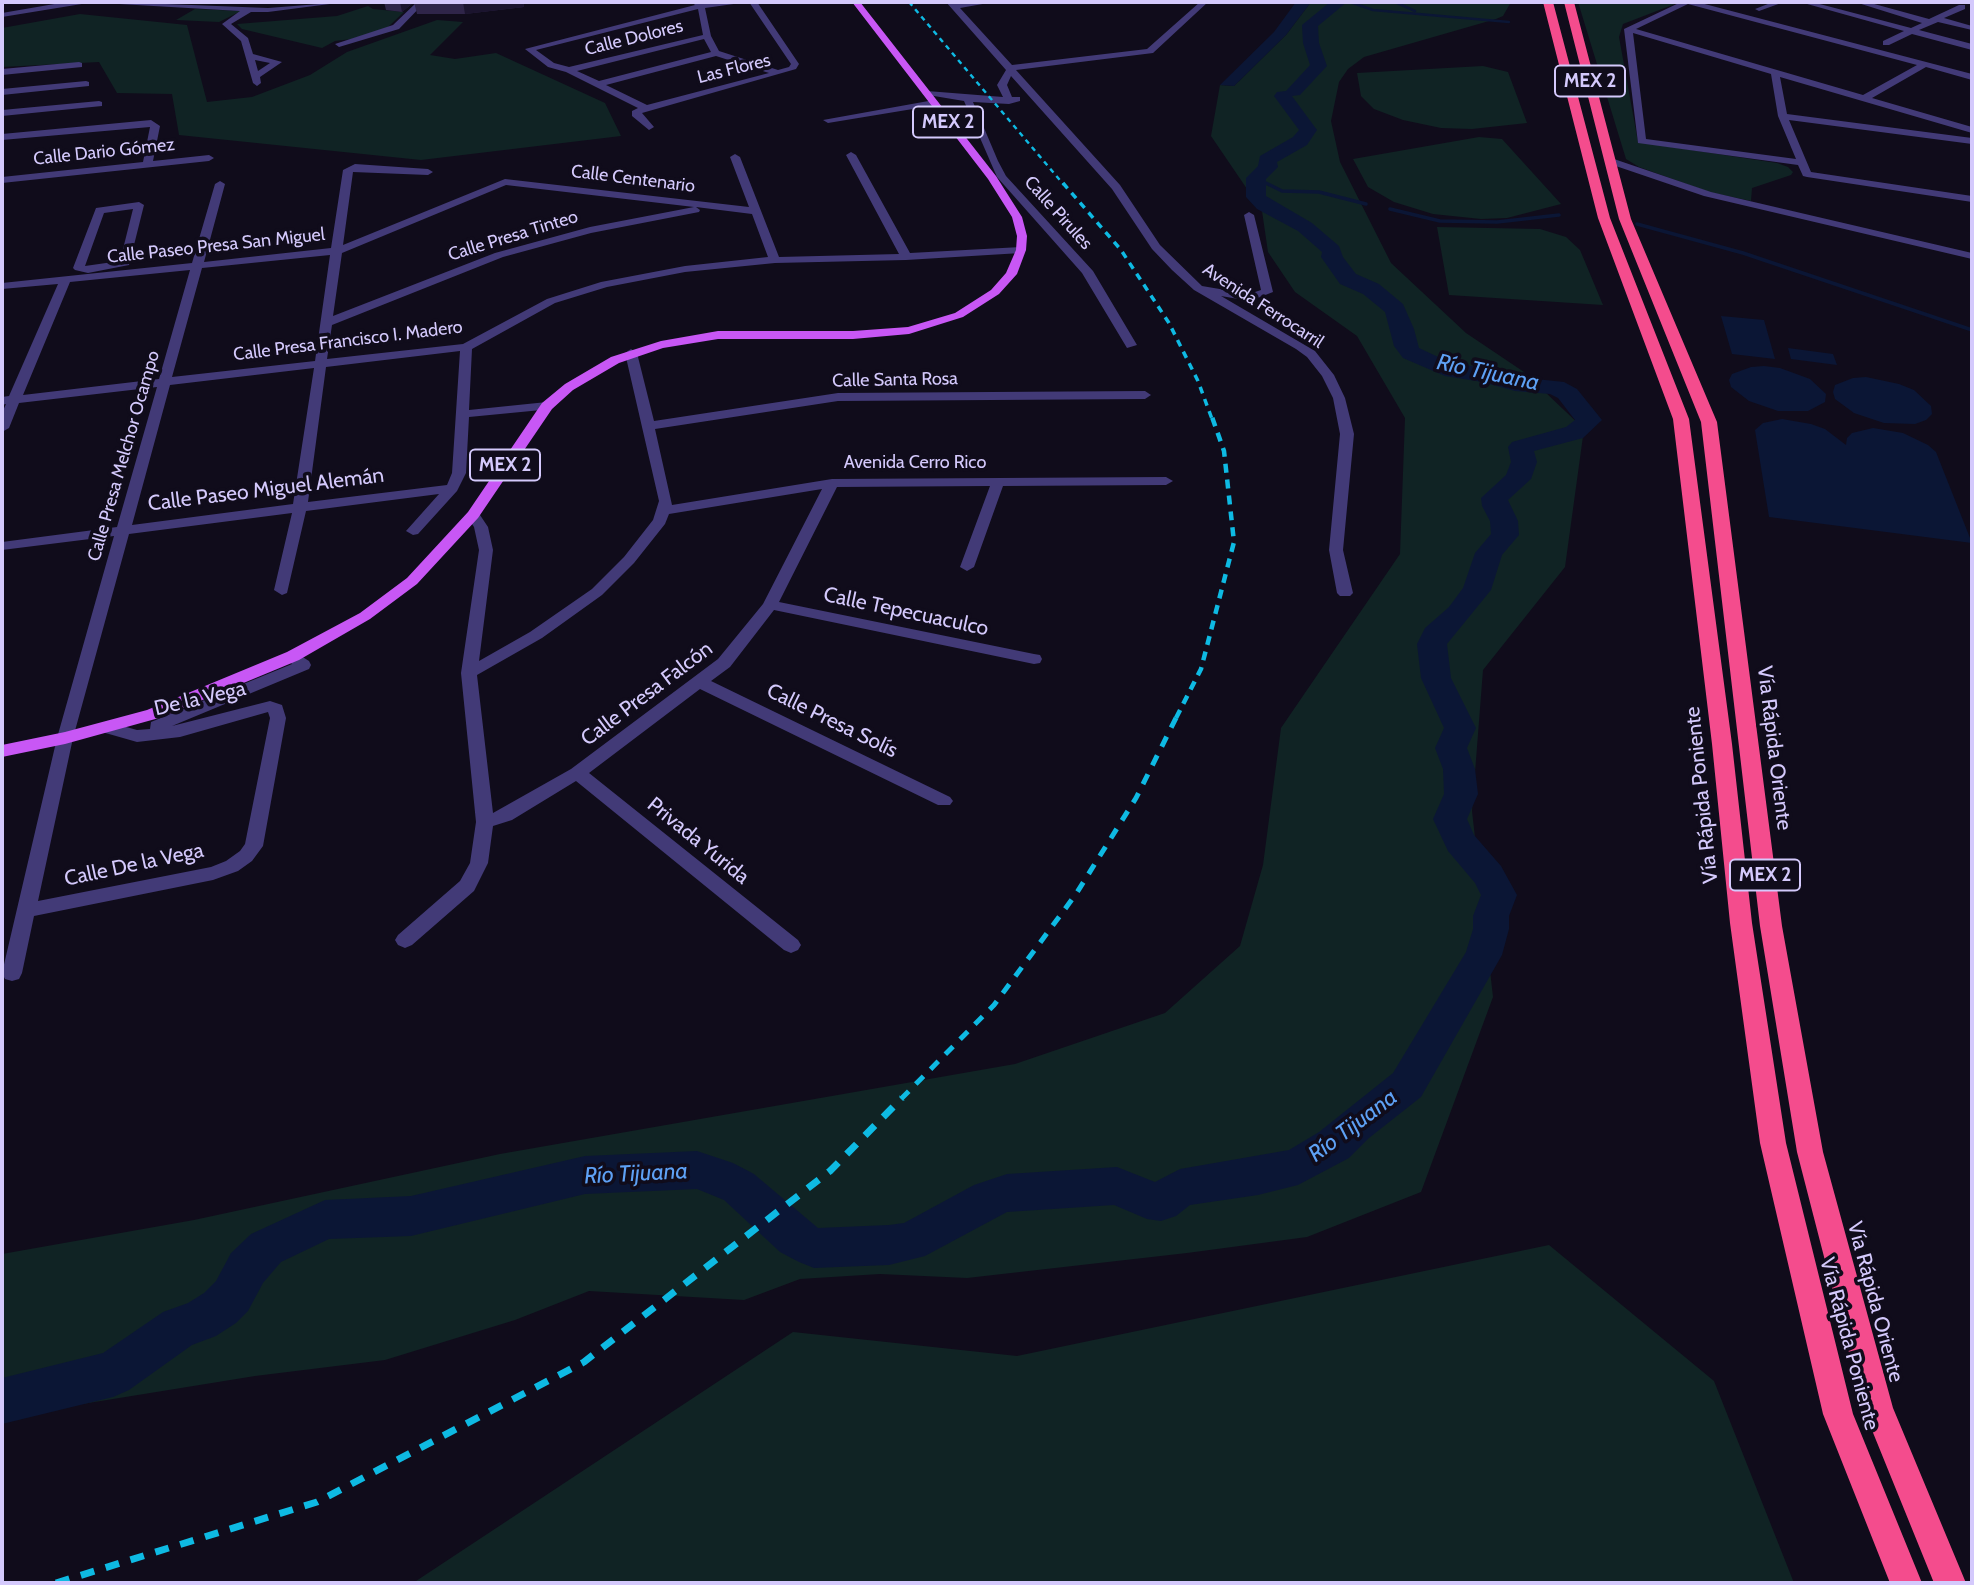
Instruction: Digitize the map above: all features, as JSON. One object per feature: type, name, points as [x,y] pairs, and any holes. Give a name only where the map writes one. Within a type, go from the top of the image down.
[{"type":"highway","name":"Vía Rápida Poniente","points":[[1548,2],[1604,218],[1681,419],[1722,744],[1741,923],[1773,1143],[1838,1415],[1906,1583]]},
{"type":"highway","name":"Vía Rápida Oriente","points":[[1569,2],[1625,219],[1709,422],[1771,926],[1810,1152],[1878,1408],[1950,1583]]},
{"type":"main road","name":"MEX 2","points":[[2,751],[107,728],[200,696],[293,656],[387,601],[434,560],[473,515],[547,406],[585,376],[631,353],[718,335],[874,334],[909,330],[942,322],[971,309],[995,292],[1011,274],[1021,250],[1023,236],[1017,217],[997,178],[934,103],[856,2]]},
{"type":"street","points":[[2,15],[23,6],[54,2]]},
{"type":"street","points":[[2,7],[90,2]]},
{"type":"street","points":[[119,2],[298,9],[341,2]]},
{"type":"street","points":[[250,56],[278,62],[256,79],[245,40],[235,22],[257,6],[295,6],[326,2]]},
{"type":"street","points":[[339,44],[396,27],[421,2]]},
{"type":"street","points":[[645,108],[569,70],[551,65],[528,51],[698,4],[744,2]]},
{"type":"street","name":"Las Flores","points":[[645,108],[792,69],[795,64],[753,2]]},
{"type":"street","points":[[952,4],[990,2]]},
{"type":"street","points":[[1009,101],[1002,86],[1011,68],[1150,51],[1204,2]]},
{"type":"street","points":[[1628,30],[1688,2],[1972,78]]},
{"type":"street","points":[[1772,12],[1759,9],[1780,2]]},
{"type":"street","points":[[1804,2],[1972,47]]},
{"type":"street","points":[[1858,2],[1972,28]]},
{"type":"street","points":[[1944,2],[1972,9]]},
{"type":"street","points":[[698,4],[707,36],[716,53]]},
{"type":"street","name":"Avenida Ferrocarril","points":[[952,4],[1011,68],[1016,79],[1116,187],[1156,247],[1198,288],[1300,346],[1320,363],[1334,386],[1347,434],[1336,550],[1345,593]]},
{"type":"street","points":[[1886,43],[1962,7]]},
{"type":"street","points":[[1628,30],[1972,130]]},
{"type":"street","points":[[1628,30],[1641,141],[1803,163]]},
{"type":"street","name":"Calle Dolores","points":[[569,70],[707,36]]},
{"type":"street","points":[[1873,39],[1898,46]]},
{"type":"street","points":[[596,85],[716,53],[779,73]]},
{"type":"street","points":[[2,72],[79,65]]},
{"type":"street","points":[[1865,98],[1924,65]]},
{"type":"street","points":[[1775,71],[1783,116],[1807,174],[1972,199]]},
{"type":"street","points":[[2,92],[86,84]]},
{"type":"street","points":[[1778,89],[1789,85],[1818,84]]},
{"type":"street","points":[[927,94],[968,100],[1009,101],[1034,97]]},
{"type":"street","name":"Calle Pirules","points":[[968,100],[997,178],[1087,271],[1131,345]]},
{"type":"street","points":[[828,120],[934,103]]},
{"type":"street","points":[[2,113],[99,104]]},
{"type":"street","points":[[645,108],[635,113],[649,127]]},
{"type":"street","points":[[1783,116],[1972,141]]},
{"type":"street","points":[[2,138],[151,123],[155,126],[147,165]]},
{"type":"street","points":[[851,155],[906,257]]},
{"type":"street","points":[[735,157],[775,260]]},
{"type":"street","name":"Calle Dario Gómez","points":[[2,180],[209,158]]},
{"type":"street","points":[[1611,161],[1707,194],[1972,256]]},
{"type":"street","points":[[282,590],[300,507],[348,170],[355,167],[428,172]]},
{"type":"street","name":"Calle Centenario","points":[[505,182],[757,211]]},
{"type":"street","name":"Calle Paseo Presa San Miguel","points":[[2,286],[66,279],[99,272],[337,251],[505,182]]},
{"type":"street","name":"Calle Presa Melchor Ocampo","points":[[12,973],[65,738],[220,184]]},
{"type":"street","points":[[139,205],[126,261],[120,266],[99,272],[79,268],[100,210],[139,205]]},
{"type":"street","name":"Calle Presa Tinteo","points":[[327,323],[510,252],[603,227],[716,207]]},
{"type":"street","points":[[1198,288],[1250,298],[1267,292],[1249,215]]},
{"type":"street","name":"Calle Presa Francisco I. Madero","points":[[8,400],[466,347],[551,301],[605,284],[685,269],[775,260],[906,257],[1021,250]]},
{"type":"street","points":[[2,428],[8,400],[66,279]]},
{"type":"street","points":[[413,531],[452,488],[459,472],[466,347]]},
{"type":"street","points":[[469,673],[536,635],[597,592],[650,536],[665,510],[666,500],[631,353]]},
{"type":"street","name":"Calle Santa Rosa","points":[[648,426],[838,397],[1146,395]]},
{"type":"street","points":[[464,414],[547,406]]},
{"type":"street","name":"Avenida Cerro Rico","points":[[665,510],[832,483],[1166,481]]},
{"type":"street","points":[[967,567],[998,482]]},
{"type":"street","name":"Calle Presa Falcón","points":[[485,822],[506,815],[577,773],[701,683],[731,656],[770,606],[832,483]]},
{"type":"street","name":"Calle Paseo Miguel Alemán","points":[[2,546],[452,488]]},
{"type":"street","points":[[405,940],[467,886],[480,863],[485,822],[469,673],[486,550],[481,527],[473,515]]},
{"type":"street","name":"Calle Tepecuaculco","points":[[770,606],[1034,659]]},
{"type":"street","points":[[131,734],[187,715],[303,665],[293,656]]},
{"type":"street","name":"Calle Presa Solís","points":[[701,683],[944,801]]},
{"type":"street","name":"De la Vega","points":[[107,728],[137,736],[180,731],[270,706],[276,709],[278,718],[258,832],[254,846],[246,856]]},
{"type":"street","name":"Privada Yurida","points":[[577,773],[791,945]]},
{"type":"street","name":"Calle De la Vega","points":[[28,910],[213,873],[246,856]]},
{"type":"green space","points":[[1311,2],[1511,2],[1503,16],[1496,19],[1364,57],[1348,69],[1339,82],[1331,121],[1340,162],[1391,263],[1466,333],[1524,372],[1584,429],[1565,567],[1483,670],[1472,811],[1493,997],[1421,1192],[1307,1237],[1187,1253],[967,1278],[880,1274],[800,1279],[744,1300],[589,1291],[515,1320],[385,1360],[255,1376],[2,1417],[2,1254],[194,1220],[500,1154],[1015,1064],[1165,1013],[1240,946],[1263,865],[1281,728],[1400,554],[1405,418],[1357,336],[1295,292],[1268,252],[1262,211],[1211,136],[1220,85],[1234,86],[1286,35]]},
{"type":"green space","points":[[1578,2],[1680,2],[1623,24],[1619,37],[1638,142],[1777,163],[1788,167],[1793,172],[1791,175],[1752,188],[1751,201],[1709,192],[1639,167],[1626,159]]},
{"type":"green space","points":[[368,6],[373,9],[404,12],[387,28],[352,39],[335,41],[322,48],[242,29],[237,24],[337,16]]},
{"type":"green space","points":[[195,9],[241,11],[219,22],[176,20]]},
{"type":"green space","points":[[80,14],[187,25],[207,102],[252,97],[310,75],[347,52],[437,20],[463,22],[430,55],[455,59],[496,53],[605,103],[621,136],[421,160],[179,135],[172,94],[117,93],[99,62],[2,67],[2,28]]},
{"type":"green space","points":[[1483,66],[1508,72],[1527,123],[1472,129],[1441,128],[1403,120],[1374,109],[1361,96],[1357,73]]},
{"type":"green space","points":[[1479,137],[1502,139],[1561,204],[1507,218],[1481,219],[1433,214],[1394,202],[1368,187],[1353,159]]},
{"type":"green space","points":[[1437,227],[1540,229],[1566,237],[1580,250],[1603,305],[1449,295]]},
{"type":"green space","points":[[1549,1245],[1714,1381],[1794,1583],[413,1583],[793,1332],[1017,1356]]},
{"type":"water","points":[[1296,2],[1311,2],[1286,35],[1234,86],[1220,85],[1274,32]]},
{"type":"water","points":[[1721,316],[1764,320],[1775,359],[1732,354]]},
{"type":"water","points":[[1788,348],[1833,354],[1837,365],[1791,359]]},
{"type":"water","points":[[1751,367],[1780,368],[1810,379],[1826,394],[1825,402],[1808,411],[1778,411],[1749,401],[1731,387],[1729,380],[1732,374]]},
{"type":"water","points":[[1866,377],[1914,390],[1931,406],[1932,414],[1926,420],[1915,424],[1884,423],[1854,413],[1835,399],[1835,385],[1853,378]]},
{"type":"water","points":[[1782,419],[1825,429],[1846,445],[1847,438],[1852,433],[1873,428],[1903,433],[1928,445],[1936,452],[1972,543],[1769,517],[1755,430],[1763,423]]},
{"type":"waterway","name":"Río Tijuana","points":[[1294,91],[1319,66],[1311,43],[1310,25],[1339,2]]},
{"type":"waterway","points":[[1350,2],[1373,10],[1509,22]]},
{"type":"waterway","points":[[1395,2],[1415,11]]},
{"type":"waterway","name":"Río Tijuana","points":[[2,1401],[113,1374],[179,1328],[200,1321],[220,1308],[232,1296],[247,1268],[266,1248],[325,1220],[411,1216],[585,1175],[697,1170],[718,1176],[739,1187],[795,1238],[814,1248],[889,1245],[910,1242],[989,1199],[1007,1193],[1117,1186],[1147,1200],[1161,1202],[1180,1188],[1258,1176],[1298,1166],[1334,1145],[1355,1125],[1407,1085],[1484,955],[1491,929],[1491,916],[1499,895],[1489,875],[1460,842],[1450,819],[1461,794],[1459,769],[1451,748],[1460,728],[1436,678],[1432,644],[1435,635],[1459,613],[1477,590],[1489,553],[1505,535],[1504,521],[1495,506],[1494,498],[1518,479],[1524,462],[1521,447],[1543,439],[1574,433],[1590,420],[1574,405],[1568,394],[1556,387],[1515,384],[1485,375],[1445,369],[1411,353],[1406,346],[1395,309],[1371,289],[1348,279],[1332,257],[1332,250],[1305,227],[1264,205],[1256,197],[1256,178],[1268,167],[1267,160],[1300,141],[1308,130],[1283,96]]},
{"type":"waterway","points":[[1256,178],[1269,185]]},
{"type":"waterway","points":[[1266,183],[1282,191],[1319,192],[1366,204]]},
{"type":"waterway","points":[[1390,209],[1440,221],[1497,222],[1559,215]]},
{"type":"waterway","points":[[1637,224],[1743,253],[1972,330]]},
{"type":"railway","points":[[909,2],[1064,185]]},
{"type":"railway","points":[[1063,183],[1121,250],[1169,323],[1198,381],[1212,419]]},
{"type":"railway","points":[[1176,718],[1201,669],[1234,542],[1224,451],[1212,417]]},
{"type":"railway","points":[[901,1099],[994,1005],[1076,894],[1136,798],[1176,718]]},
{"type":"railway","points":[[56,1583],[317,1502],[584,1362],[830,1171],[902,1098]]}]
